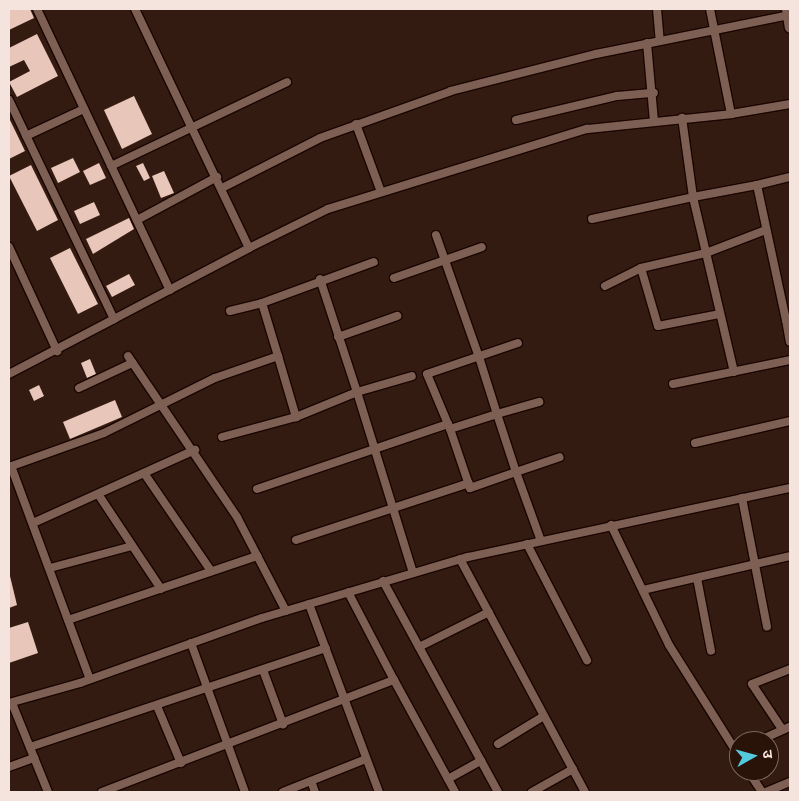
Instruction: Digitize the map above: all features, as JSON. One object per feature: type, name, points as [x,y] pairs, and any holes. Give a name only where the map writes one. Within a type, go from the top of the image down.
[{"type":"main road","points":[[788,13],[790,27]]},
{"type":"street","points":[[38,9],[170,290]]},
{"type":"street","points":[[135,9],[249,248]]},
{"type":"street","points":[[657,9],[660,40]]},
{"type":"street","points":[[710,9],[731,114]]},
{"type":"street","points":[[222,188],[356,124],[451,91],[647,43],[788,13]]},
{"type":"street","points":[[647,43],[654,93],[654,121]]},
{"type":"street","points":[[111,166],[287,82]]},
{"type":"street","points":[[516,120],[617,96],[654,93]]},
{"type":"street","points":[[9,100],[114,319]]},
{"type":"street","points":[[9,374],[57,351],[249,248],[328,209],[587,129],[731,114],[790,104]]},
{"type":"street","points":[[26,136],[84,109]]},
{"type":"street","points":[[682,118],[694,197],[719,314],[734,372]]},
{"type":"street","points":[[356,124],[381,192]]},
{"type":"street","points":[[137,220],[216,177]]},
{"type":"street","points":[[592,218],[790,177]]},
{"type":"street","points":[[757,185],[788,320],[790,342]]},
{"type":"street","points":[[605,286],[641,268],[706,253],[766,230]]},
{"type":"street","points":[[436,235],[541,541]]},
{"type":"street","points":[[394,278],[482,247]]},
{"type":"street","points":[[10,252],[57,351]]},
{"type":"street","points":[[230,311],[262,303],[320,279],[374,262]]},
{"type":"street","points":[[641,268],[658,326],[719,314]]},
{"type":"street","points":[[320,279],[413,573]]},
{"type":"street","points":[[262,303],[296,417]]},
{"type":"street","points":[[338,337],[397,316]]},
{"type":"street","points":[[518,343],[428,374],[470,488],[560,457]]},
{"type":"street","points":[[90,679],[50,568],[10,466],[104,433],[215,378],[278,356]]},
{"type":"street","points":[[79,388],[130,360],[195,450],[257,556],[286,611]]},
{"type":"street","points":[[673,384],[790,360]]},
{"type":"street","points":[[222,437],[296,417],[357,392],[412,376]]},
{"type":"street","points":[[258,489],[374,449],[539,402]]},
{"type":"street","points":[[695,443],[790,421]]},
{"type":"street","points":[[33,523],[195,450]]},
{"type":"street","points":[[144,473],[211,571]]},
{"type":"street","points":[[296,540],[393,506],[469,483]]},
{"type":"street","points":[[48,792],[10,703],[90,679],[286,611],[383,581],[460,560],[611,524],[790,488]]},
{"type":"street","points":[[98,494],[161,589]]},
{"type":"street","points":[[742,498],[767,627]]},
{"type":"street","points":[[611,524],[669,645],[729,739]]},
{"type":"street","points":[[527,544],[587,660]]},
{"type":"street","points":[[50,568],[132,546]]},
{"type":"street","points":[[68,620],[257,556]]},
{"type":"street","points":[[643,590],[790,556]]},
{"type":"street","points":[[460,560],[489,612],[542,717],[585,792]]},
{"type":"street","points":[[697,578],[711,651]]},
{"type":"street","points":[[383,581],[498,792]]},
{"type":"street","points":[[348,592],[455,792]]},
{"type":"street","points":[[309,604],[378,792]]},
{"type":"street","points":[[419,647],[489,612]]},
{"type":"street","points":[[192,643],[244,792]]},
{"type":"street","points":[[30,747],[207,690],[326,648]]},
{"type":"street","points":[[782,729],[752,684],[790,669]]},
{"type":"street","points":[[263,670],[283,724]]},
{"type":"street","points":[[102,792],[227,746],[394,680]]},
{"type":"street","points":[[158,706],[181,763]]},
{"type":"street","points":[[498,744],[542,717]]},
{"type":"street","points":[[778,731],[790,727]]},
{"type":"street","points":[[9,767],[34,758]]},
{"type":"street","points":[[283,792],[366,759]]},
{"type":"street","points":[[448,779],[481,762]]},
{"type":"street","points":[[532,792],[573,769]]},
{"type":"street","points":[[311,781],[315,792]]},
{"type":"street","points":[[755,781],[762,792]]},
{"type":"street","points":[[766,792],[790,782]]},
{"type":"building","points":[[9,9],[30,9],[34,18],[9,30]]},
{"type":"building","points":[[37,34],[58,76],[17,97],[9,82],[30,71],[24,60],[9,67],[9,48]]},
{"type":"building","points":[[134,96],[152,134],[122,149],[104,110]]},
{"type":"building","points":[[9,118],[25,151],[9,159]]},
{"type":"building","points":[[73,158],[80,172],[58,183],[51,168]]},
{"type":"building","points":[[99,163],[106,178],[90,185],[83,171]]},
{"type":"building","points":[[143,163],[150,178],[144,181],[136,166]]},
{"type":"building","points":[[31,165],[58,220],[37,231],[9,176]]},
{"type":"building","points":[[164,171],[174,193],[161,198],[152,176]]},
{"type":"building","points":[[94,202],[100,215],[80,224],[74,211]]},
{"type":"building","points":[[129,218],[134,229],[93,254],[86,239]]},
{"type":"building","points":[[70,248],[98,304],[78,314],[50,258]]},
{"type":"building","points":[[129,274],[135,285],[112,297],[106,286]]},
{"type":"building","points":[[90,359],[96,374],[87,378],[81,363]]},
{"type":"building","points":[[39,385],[44,396],[34,401],[29,390]]},
{"type":"building","points":[[115,400],[122,417],[70,439],[63,422]]},
{"type":"building","points":[[9,572],[17,605],[9,608]]},
{"type":"building","points":[[28,622],[38,653],[9,663],[9,628]]}]
